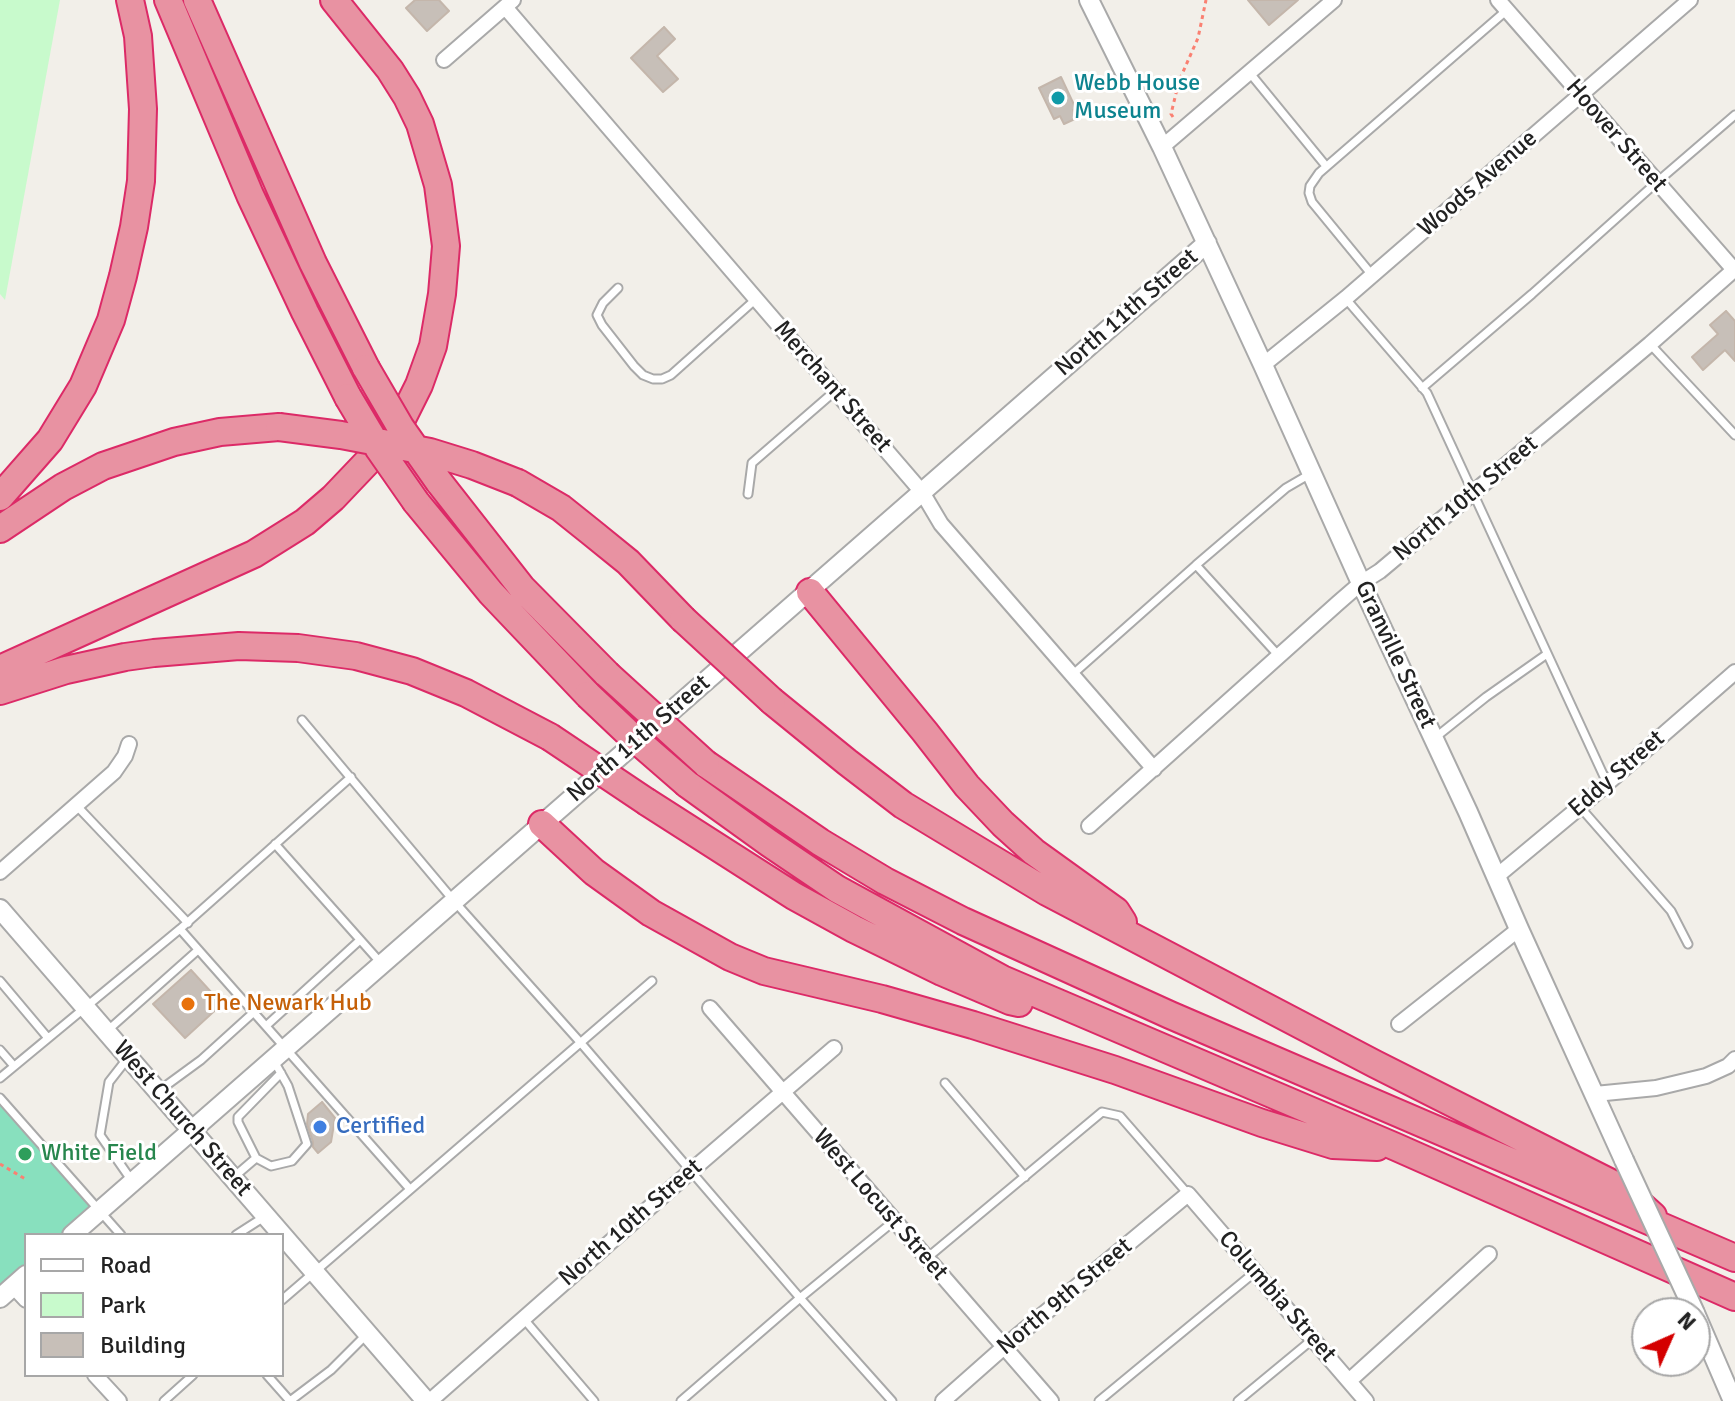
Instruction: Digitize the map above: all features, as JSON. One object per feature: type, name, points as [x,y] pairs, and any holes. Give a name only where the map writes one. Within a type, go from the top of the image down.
[{"type":"highway","points":[[0,497],[50,440],[83,386],[111,320],[123,276],[141,181],[143,109],[138,36],[130,0]]},
{"type":"highway","points":[[168,0],[250,195],[348,397],[379,449],[416,502],[491,593],[588,695],[687,784],[837,889],[1002,979],[1396,1147],[1735,1297]]},
{"type":"highway","points":[[197,0],[313,263],[366,368],[401,428],[522,588],[607,674],[706,764],[820,842],[885,881],[963,921],[1170,1015],[1735,1258]]},
{"type":"highway","points":[[0,669],[254,554],[305,522],[373,456],[403,417],[419,385],[433,346],[442,294],[446,246],[438,185],[420,124],[407,97],[390,70],[334,0]]},
{"type":"highway","points":[[0,529],[63,487],[103,466],[174,442],[220,432],[279,427],[341,435],[430,452],[518,483],[561,508],[628,562],[683,619],[772,701],[903,805],[1047,892],[1375,1064],[1623,1189],[1668,1230]]},
{"type":"highway","points":[[810,592],[967,786],[1034,852],[1116,911],[1134,938]]},
{"type":"highway","points":[[0,691],[66,670],[139,655],[239,646],[298,648],[356,656],[412,671],[466,693],[550,737],[794,896],[854,929],[1010,1001],[1082,1013]]},
{"type":"highway","points":[[542,824],[594,872],[651,913],[730,957],[764,971],[882,999],[973,1025],[1333,1145],[1396,1147]]},
{"type":"street","name":"Granville Street","points":[[1089,0],[1207,243],[1688,1297]]},
{"type":"street","points":[[1162,147],[1334,0]]},
{"type":"street","name":"Woods Avenue","points":[[1263,365],[1346,298],[1690,0]]},
{"type":"street","points":[[444,60],[509,4]]},
{"type":"street","name":"Merchant Street","points":[[509,4],[922,492],[941,524],[1154,769]]},
{"type":"street","name":"Hoover Street","points":[[1503,5],[1735,269]]},
{"type":"street","name":"North 11th Street","points":[[74,1233],[192,1130],[280,1060],[382,964],[1207,243]]},
{"type":"street","name":"North 10th Street","points":[[1089,826],[1361,583],[1380,571],[1473,493],[1735,269]]},
{"type":"street","name":"Eddy Street","points":[[1497,876],[1735,672]]},
{"type":"street","points":[[0,872],[114,772],[129,744]]},
{"type":"street","name":"West Church Street","points":[[0,909],[281,1233]]},
{"type":"street","points":[[1399,1024],[1519,929]]},
{"type":"street","name":"West Locust Street","points":[[710,1008],[1051,1401]]},
{"type":"street","name":"North 10th Street","points":[[428,1401],[834,1048]]},
{"type":"street","points":[[1595,1094],[1656,1088],[1706,1076],[1728,1066],[1735,1059]]},
{"type":"street","name":"Columbia Street","points":[[1188,1194],[1366,1401]]},
{"type":"street","name":"North 9th Street","points":[[943,1401],[1188,1194]]},
{"type":"street","name":"West Church Street","points":[[284,1237],[428,1401]]},
{"type":"street","points":[[1349,1381],[1489,1254]]},
{"type":"street","name":"Granville Street","points":[[1711,1348],[1733,1401]]},
{"type":"street","points":[[97,1377],[119,1401]]},
{"type":"lane","points":[[1372,275],[1312,202],[1310,186],[1326,166],[1503,5]]},
{"type":"lane","points":[[1249,72],[1326,166]]},
{"type":"lane","points":[[1422,388],[1735,115]]},
{"type":"lane","points":[[618,288],[603,303],[597,315],[634,366],[653,379],[671,375],[756,299]]},
{"type":"lane","points":[[1346,298],[1427,393],[1607,783]]},
{"type":"lane","points":[[1650,344],[1735,435]]},
{"type":"lane","points":[[748,494],[752,463],[835,391]]},
{"type":"lane","points":[[1072,675],[1286,488],[1312,472]]},
{"type":"lane","points":[[1196,565],[1278,655]]},
{"type":"lane","points":[[1434,739],[1547,654]]},
{"type":"lane","points":[[302,720],[454,901],[892,1401]]},
{"type":"lane","points":[[0,1078],[188,923],[351,777]]},
{"type":"lane","points":[[76,805],[188,923]]},
{"type":"lane","points":[[1580,807],[1671,911],[1688,944]]},
{"type":"lane","points":[[275,844],[382,964]]},
{"type":"lane","points":[[180,929],[266,1026],[280,1060],[307,1144],[292,1161],[271,1166],[256,1158],[238,1117],[280,1060]]},
{"type":"lane","points":[[266,1026],[360,940]]},
{"type":"lane","points":[[106,1032],[198,950]]},
{"type":"lane","points":[[0,981],[48,1038]]},
{"type":"lane","points":[[284,1298],[652,981]]},
{"type":"lane","points":[[158,1091],[201,1060],[254,1012]]},
{"type":"lane","points":[[0,1050],[14,1066]]},
{"type":"lane","points":[[128,1057],[109,1082],[100,1135],[132,1182]]},
{"type":"lane","points":[[280,1060],[409,1188]]},
{"type":"lane","points":[[945,1083],[1025,1177]]},
{"type":"lane","points":[[0,1098],[119,1233]]},
{"type":"lane","points":[[927,1259],[1102,1112],[1120,1116],[1188,1194]]},
{"type":"lane","points":[[233,1178],[256,1158]]},
{"type":"lane","points":[[239,1233],[266,1216]]},
{"type":"lane","points":[[681,1401],[894,1221]]},
{"type":"lane","points":[[1099,1401],[1255,1272]]},
{"type":"lane","points":[[523,1318],[594,1401]]},
{"type":"lane","points":[[269,1377],[290,1401],[324,1375],[368,1333]]},
{"type":"lane","points":[[1238,1401],[1313,1339]]},
{"type":"lane","points":[[164,1401],[191,1377]]},
{"type":"path","points":[[1179,132],[1171,114],[1179,81],[1198,38],[1206,0]]},
{"type":"path","points":[[0,1164],[27,1180]]},
{"type":"green space","points":[[0,0],[60,0],[5,300],[0,294]]},
{"type":"green space","name":"White Field","points":[[0,1098],[100,1210],[74,1233],[24,1233],[24,1277],[13,1286],[0,1286]]},
{"type":"building","points":[[415,0],[439,0],[449,11],[427,31],[406,8]]},
{"type":"building","points":[[1248,0],[1298,0],[1269,25]]},
{"type":"building","points":[[664,27],[675,39],[657,56],[678,79],[663,92],[631,58]]},
{"type":"building","name":"Webb House Museum","points":[[1061,77],[1077,118],[1064,124],[1060,116],[1054,119],[1039,88]]},
{"type":"building","points":[[1726,311],[1735,321],[1735,361],[1725,350],[1703,370],[1692,357],[1718,334],[1710,325]]},
{"type":"building","name":"The Newark Hub","points":[[191,970],[222,1004],[185,1038],[153,1004]]},
{"type":"building","name":"Certified","points":[[322,1102],[335,1118],[331,1142],[318,1153],[313,1147],[307,1124],[308,1114]]},
{"type":"place","name":"Webb House Museum","points":[[1058,98]]},
{"type":"place","name":"The Newark Hub","points":[[188,1004]]},
{"type":"place","name":"Certified","points":[[320,1127]]},
{"type":"place","name":"White Field","points":[[25,1154]]}]
